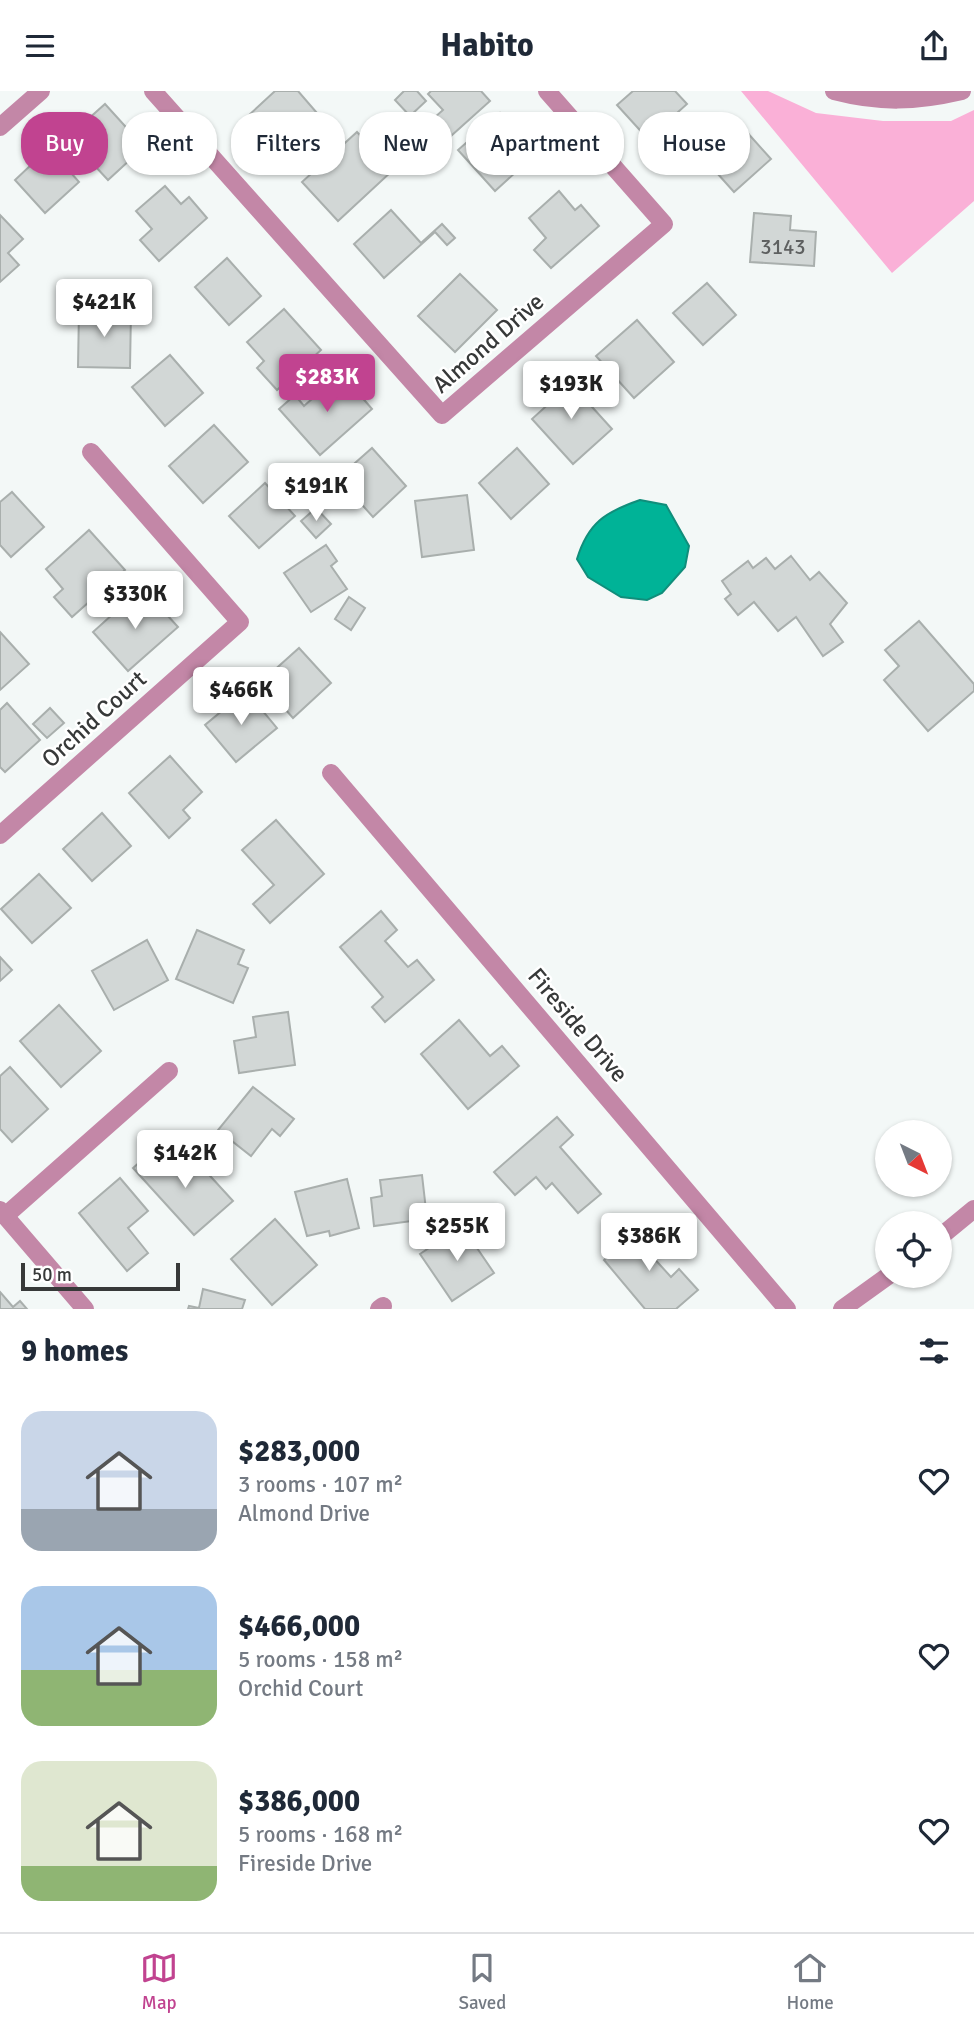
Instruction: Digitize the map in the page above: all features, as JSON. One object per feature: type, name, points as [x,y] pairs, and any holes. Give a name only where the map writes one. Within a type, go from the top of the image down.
[{"type":"street","points":[[0,127],[40,91]]},
{"type":"street","name":"Almond Drive","points":[[153,91],[442,415],[664,224],[547,91]]},
{"type":"street","points":[[834,91],[870,100],[930,99],[962,91]]},
{"type":"street","name":"Orchid Court","points":[[0,835],[240,622],[91,452]]},
{"type":"street","name":"Fireside Drive","points":[[331,773],[788,1309]]},
{"type":"street","points":[[86,1309],[3,1213],[169,1071]]},
{"type":"street","points":[[952,1227],[974,1209]]},
{"type":"street","points":[[842,1309],[875,1285]]},
{"type":"shaded area","points":[[741,91],[768,91],[816,113],[883,121],[951,121],[974,110],[974,201],[892,273]]},
{"type":"shaded area","points":[[640,500],[666,505],[689,546],[685,567],[662,593],[647,600],[621,597],[588,577],[577,559],[587,536],[600,521],[617,509]]},
{"type":"building","points":[[275,91],[298,91],[316,112],[252,112]]},
{"type":"building","points":[[404,91],[417,91],[426,101],[414,112],[406,112],[395,100]]},
{"type":"building","points":[[431,91],[481,91],[490,101],[478,112],[466,112],[466,122],[452,135],[452,112],[441,112],[443,110],[428,94]]},
{"type":"building","points":[[633,91],[675,91],[687,104],[678,112],[638,112],[638,128],[617,105]]},
{"type":"building","points":[[105,104],[122,123],[122,167],[108,180],[103,175],[108,175],[108,112],[96,112]]},
{"type":"building","points":[[357,132],[359,134],[359,175],[388,175],[338,221],[302,182],[310,175],[345,175],[345,143]]},
{"type":"building","points":[[750,136],[771,159],[734,192],[719,175],[750,175]]},
{"type":"building","points":[[466,143],[466,159],[458,150]]},
{"type":"building","points":[[21,174],[73,175],[79,182],[45,213],[15,180]]},
{"type":"building","points":[[481,175],[513,175],[495,191]]},
{"type":"building","points":[[165,186],[181,204],[189,197],[207,218],[159,261],[140,240],[152,229],[136,211]]},
{"type":"building","points":[[559,191],[575,210],[581,205],[599,226],[551,268],[534,250],[546,238],[529,218]]},
{"type":"building","points":[[391,210],[421,243],[442,224],[455,238],[447,245],[435,232],[384,278],[354,244]]},
{"type":"building","points":[[754,213],[791,216],[790,230],[816,232],[814,266],[750,262]]},
{"type":"building","points":[[0,215],[23,239],[8,253],[19,265],[0,282]]},
{"type":"building","points":[[227,258],[261,296],[229,325],[195,287]]},
{"type":"building","points":[[460,274],[497,310],[455,352],[418,316]]},
{"type":"building","points":[[707,283],[736,315],[703,345],[673,313]]},
{"type":"building","points":[[284,309],[321,350],[277,390],[257,368],[264,361],[247,342]]},
{"type":"building","points":[[79,310],[131,311],[130,368],[78,367]]},
{"type":"building","points":[[637,320],[674,362],[634,398],[596,356]]},
{"type":"building","points":[[170,355],[203,393],[165,426],[132,387]]},
{"type":"building","points":[[341,373],[372,409],[320,455],[279,409],[295,395],[304,406]]},
{"type":"building","points":[[564,376],[612,429],[573,464],[532,419],[554,399],[547,392]]},
{"type":"building","points":[[214,425],[248,462],[203,503],[169,466]]},
{"type":"building","points":[[372,448],[406,486],[373,517],[338,478]]},
{"type":"building","points":[[517,448],[549,484],[511,519],[479,483]]},
{"type":"building","points":[[265,483],[295,516],[259,548],[229,516]]},
{"type":"building","points":[[12,492],[44,527],[11,557],[0,545],[0,502]]},
{"type":"building","points":[[467,495],[474,550],[422,557],[415,501]]},
{"type":"building","points":[[316,508],[331,524],[316,538],[301,521]]},
{"type":"building","points":[[89,530],[125,570],[72,617],[54,597],[63,589],[46,569]]},
{"type":"building","points":[[326,545],[337,561],[331,566],[347,589],[311,612],[284,573]]},
{"type":"building","points":[[791,556],[810,580],[819,572],[847,603],[830,624],[843,642],[823,656],[796,617],[778,631],[754,602],[738,615],[725,599],[731,594],[722,581],[748,561],[753,568],[766,558],[775,569]]},
{"type":"building","points":[[134,595],[148,610],[156,603],[178,627],[128,671],[93,632]]},
{"type":"building","points":[[349,597],[365,608],[351,630],[335,619]]},
{"type":"building","points":[[919,621],[974,684],[974,691],[928,731],[884,680],[899,666],[885,650]]},
{"type":"building","points":[[0,632],[29,664],[0,690]]},
{"type":"building","points":[[299,648],[331,683],[293,718],[261,682]]},
{"type":"building","points":[[246,691],[277,728],[236,762],[205,725]]},
{"type":"building","points":[[7,703],[40,740],[5,772],[0,767],[0,710]]},
{"type":"building","points":[[50,708],[64,723],[47,738],[33,724]]},
{"type":"building","points":[[170,756],[202,792],[183,810],[190,818],[169,838],[129,793]]},
{"type":"building","points":[[102,813],[131,846],[92,881],[63,849]]},
{"type":"building","points":[[276,820],[324,874],[270,923],[253,904],[274,885],[242,850]]},
{"type":"building","points":[[39,874],[71,908],[32,943],[1,909]]},
{"type":"building","points":[[381,911],[397,930],[385,941],[408,967],[417,960],[434,980],[385,1022],[372,1007],[383,997],[340,947]]},
{"type":"building","points":[[197,930],[244,950],[238,964],[248,968],[233,1003],[176,979]]},
{"type":"building","points":[[147,940],[168,980],[114,1010],[92,971]]},
{"type":"building","points":[[0,957],[12,970],[0,981]]},
{"type":"building","points":[[59,1005],[101,1051],[61,1087],[20,1041]]},
{"type":"building","points":[[288,1012],[295,1065],[239,1073],[234,1041],[256,1037],[253,1017]]},
{"type":"building","points":[[459,1020],[490,1056],[502,1046],[519,1066],[468,1109],[421,1054]]},
{"type":"building","points":[[10,1067],[48,1109],[12,1142],[0,1129],[0,1076]]},
{"type":"building","points":[[253,1087],[294,1119],[280,1136],[272,1129],[251,1156],[218,1130]]},
{"type":"building","points":[[557,1117],[573,1135],[560,1147],[601,1194],[578,1213],[552,1183],[546,1189],[536,1177],[515,1195],[494,1172]]},
{"type":"building","points":[[151,1152],[169,1172],[190,1154],[233,1201],[194,1235],[133,1168]]},
{"type":"building","points":[[422,1175],[427,1219],[374,1226],[371,1198],[382,1196],[380,1180]]},
{"type":"building","points":[[120,1178],[148,1211],[128,1228],[148,1253],[127,1271],[79,1213]]},
{"type":"building","points":[[347,1179],[359,1228],[330,1236],[329,1231],[307,1236],[295,1192]]},
{"type":"building","points":[[275,1219],[317,1265],[272,1305],[231,1259]]},
{"type":"building","points":[[646,1222],[664,1242],[650,1254],[671,1277],[679,1269],[698,1290],[676,1309],[645,1309],[604,1260]]},
{"type":"building","points":[[462,1226],[494,1273],[452,1301],[420,1254]]},
{"type":"building","points":[[203,1289],[245,1300],[242,1309],[188,1309],[189,1306],[199,1308]]},
{"type":"building","points":[[0,1292],[13,1307],[20,1301],[27,1309],[0,1309]]}]
